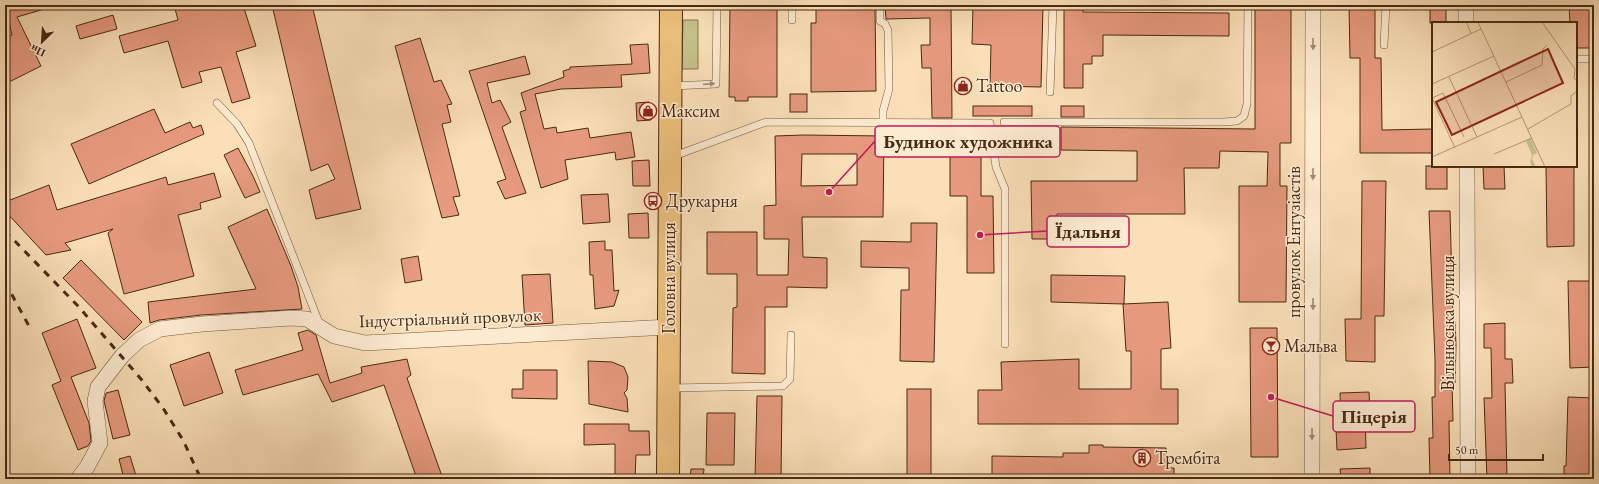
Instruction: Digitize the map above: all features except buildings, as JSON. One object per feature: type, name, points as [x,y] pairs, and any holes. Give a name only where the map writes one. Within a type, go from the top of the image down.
[{"type":"main road","name":"Головна вулиця","points":[[668,479],[670,5]]},
{"type":"street","name":"провулок Ентузіастів","points":[[1312,479],[1313,5]]},
{"type":"street","points":[[1466,5],[1466,22]]},
{"type":"street","name":"Вільнюська вулиця","points":[[1467,167],[1468,479]]},
{"type":"street","name":"Індустріальний провулок","points":[[78,479],[87,467],[100,443],[95,401],[98,387],[122,356],[139,340],[160,329],[202,324],[291,318],[307,319],[334,336],[365,343],[669,327]]},
{"type":"lane","points":[[670,87],[716,84],[717,5]]},
{"type":"lane","points":[[792,5],[792,20]]},
{"type":"lane","points":[[880,5],[880,21],[885,24],[888,30],[889,89],[883,111],[883,122]]},
{"type":"lane","points":[[1050,92],[1053,5]]},
{"type":"lane","points":[[1004,122],[1062,124],[1237,121],[1244,116],[1247,104],[1248,5]]},
{"type":"lane","points":[[1384,45],[1386,5]]},
{"type":"lane","points":[[1577,59],[1594,59]]},
{"type":"lane","points":[[218,103],[238,124],[249,143],[320,326]]},
{"type":"lane","points":[[670,158],[766,122],[990,123],[996,167],[1005,189],[1005,344]]},
{"type":"lane","points":[[669,388],[783,386],[790,379],[791,336]]},
{"type":"shaded area","points":[[683,20],[698,20],[698,69],[682,69]]},
{"type":"railway","points":[[5,231],[78,306],[141,379],[163,408],[183,440],[201,479]]},
{"type":"railway","points":[[5,282],[30,328]]},
{"type":"place","name":"Tattoo","points":[[963,86]]},
{"type":"place","name":"Максим","points":[[648,111]]},
{"type":"place","name":"Будинок художника","points":[[829,192]]},
{"type":"place","name":"Друкарня","points":[[653,201]]},
{"type":"place","name":"Їдальня","points":[[980,235]]},
{"type":"place","name":"Мальва","points":[[1271,346]]},
{"type":"place","name":"Піцерія","points":[[1271,397]]},
{"type":"place","name":"Трембіта","points":[[1142,458]]}]
